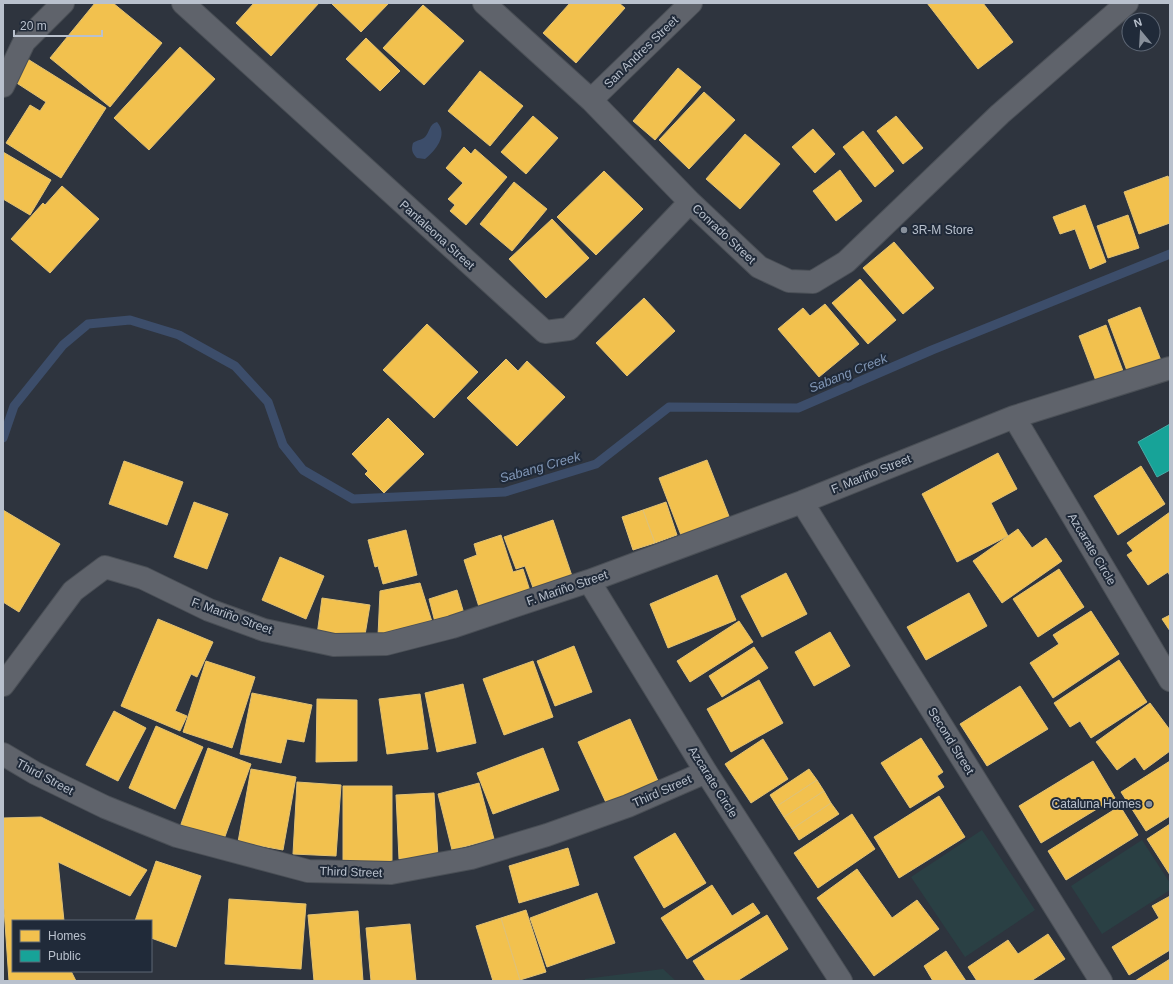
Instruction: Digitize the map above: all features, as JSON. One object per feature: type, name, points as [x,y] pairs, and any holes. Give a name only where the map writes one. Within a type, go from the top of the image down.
[{"type":"street","points":[[3,86],[24,42],[63,3]]},
{"type":"street","name":"Pantaleona Street","points":[[183,3],[545,332],[569,329],[690,202]]},
{"type":"street","name":"Conrado Street","points":[[484,3],[591,100],[690,202],[759,267],[789,281],[812,282],[846,262],[1000,114],[1127,3]]},
{"type":"street","name":"San Andres Street","points":[[591,100],[691,3]]},
{"type":"street","name":"F. Mariño Street","points":[[3,685],[73,591],[105,567],[143,578],[209,610],[264,630],[334,645],[386,644],[452,627],[589,581],[802,502],[1014,417],[1170,368]]},
{"type":"street","name":"Azcarate Circle","points":[[1014,417],[1170,680]]},
{"type":"street","name":"Second Street","points":[[802,502],[1101,981]]},
{"type":"street","name":"Azcarate Circle","points":[[589,581],[706,772],[841,981]]},
{"type":"street","name":"Third Street","points":[[3,754],[35,772],[105,807],[176,836],[308,871],[391,873],[471,858],[547,835],[628,806],[706,772]]},
{"type":"green space","points":[[982,830],[1035,910],[965,957],[911,877]]},
{"type":"green space","points":[[1142,840],[1170,883],[1170,890],[1102,934],[1071,886]]},
{"type":"green space","points":[[663,969],[676,981],[585,981],[585,979]]},
{"type":"water","points":[[437,122],[442,132],[439,142],[433,152],[425,159],[417,158],[412,151],[413,143],[425,137],[432,124]]},
{"type":"building: Homes","points":[[95,3],[113,3],[162,43],[110,107],[50,58]]},
{"type":"building: Homes","points":[[254,3],[319,3],[271,56],[236,23]]},
{"type":"building: Homes","points":[[389,3],[361,32],[332,4]]},
{"type":"building: Homes","points":[[570,3],[619,3],[625,8],[576,63],[543,33]]},
{"type":"building: Homes","points":[[927,3],[983,3],[1013,42],[978,69]]},
{"type":"building: Homes","points":[[423,5],[464,41],[424,85],[383,48]]},
{"type":"building: Homes","points":[[366,38],[400,71],[380,91],[346,59]]},
{"type":"building: Homes","points":[[180,47],[215,79],[149,150],[114,118]]},
{"type":"building: Homes","points":[[26,58],[106,108],[61,178],[6,143],[30,105],[40,111],[46,102],[12,80]]},
{"type":"building: Homes","points":[[678,68],[701,87],[655,140],[633,121]]},
{"type":"building: Homes","points":[[480,71],[523,106],[490,146],[448,111]]},
{"type":"building: Homes","points":[[704,92],[735,120],[689,169],[659,140]]},
{"type":"building: Homes","points":[[533,116],[558,138],[526,174],[501,152]]},
{"type":"building: Homes","points":[[896,116],[923,148],[903,164],[877,131]]},
{"type":"building: Homes","points":[[813,129],[835,154],[815,173],[792,147]]},
{"type":"building: Homes","points":[[863,131],[894,171],[875,187],[843,147]]},
{"type":"building: Homes","points":[[745,134],[780,164],[740,209],[706,179]]},
{"type":"building: Homes","points":[[464,147],[471,154],[475,149],[507,177],[466,225],[450,211],[455,205],[448,199],[463,183],[446,168]]},
{"type":"building: Homes","points":[[3,152],[51,180],[30,215],[3,199]]},
{"type":"building: Homes","points":[[840,170],[862,201],[836,221],[813,191]]},
{"type":"building: Homes","points":[[604,171],[643,209],[596,255],[557,217]]},
{"type":"building: Homes","points":[[1168,176],[1170,182],[1170,223],[1139,234],[1124,192]]},
{"type":"building: Homes","points":[[514,182],[547,209],[512,251],[480,224]]},
{"type":"building: Homes","points":[[62,186],[99,219],[50,273],[11,239],[43,203],[45,205]]},
{"type":"building: Homes","points":[[1085,205],[1106,262],[1090,269],[1075,229],[1060,234],[1053,217]]},
{"type":"building: Homes","points":[[1128,215],[1139,248],[1108,258],[1097,226]]},
{"type":"building: Homes","points":[[552,219],[589,258],[546,298],[509,259]]},
{"type":"building: Homes","points":[[894,242],[934,288],[903,314],[863,268]]},
{"type":"building: Homes","points":[[860,279],[896,320],[868,344],[832,303]]},
{"type":"building: Homes","points":[[644,298],[675,331],[627,376],[596,343]]},
{"type":"building: Homes","points":[[825,304],[859,344],[819,377],[778,329],[803,308],[810,316]]},
{"type":"building: Homes","points":[[1140,307],[1162,363],[1129,376],[1108,320]]},
{"type":"building: Homes","points":[[427,324],[478,372],[434,418],[383,370]]},
{"type":"building: Homes","points":[[1106,325],[1123,371],[1096,381],[1079,336]]},
{"type":"building: Homes","points":[[506,359],[518,371],[527,361],[565,397],[517,446],[467,398]]},
{"type":"building: Homes","points":[[388,418],[424,454],[384,493],[365,474],[368,471],[352,454]]},
{"type":"building: Homes","points":[[998,453],[1017,489],[991,503],[1008,536],[957,562],[922,494]]},
{"type":"building: Homes","points":[[707,460],[732,524],[684,543],[659,478]]},
{"type":"building: Homes","points":[[124,461],[183,482],[167,525],[109,504]]},
{"type":"building: Homes","points":[[1141,466],[1165,504],[1118,535],[1094,496]]},
{"type":"building: Homes","points":[[194,502],[228,514],[207,569],[174,557]]},
{"type":"building: Homes","points":[[666,502],[677,535],[655,543],[643,510]]},
{"type":"building: Homes","points":[[3,510],[60,544],[19,612],[3,602]]},
{"type":"building: Homes","points":[[643,510],[655,543],[633,550],[622,517]]},
{"type":"building: Homes","points":[[1170,512],[1170,576],[1168,572],[1148,585],[1127,555],[1133,551],[1127,543]]},
{"type":"building: Homes","points":[[553,520],[573,579],[535,593],[525,566],[516,569],[504,537]]},
{"type":"building: Homes","points":[[1018,529],[1032,548],[1046,538],[1062,561],[1002,603],[973,561]]},
{"type":"building: Homes","points":[[406,530],[417,575],[383,584],[378,566],[375,567],[368,540]]},
{"type":"building: Homes","points":[[501,535],[513,572],[523,569],[531,594],[480,610],[464,560],[477,555],[474,544]]},
{"type":"building: Homes","points":[[280,557],[324,576],[306,619],[262,600]]},
{"type":"building: Homes","points":[[1059,569],[1084,607],[1038,637],[1013,599]]},
{"type":"building: Homes","points":[[786,573],[807,614],[762,637],[741,596]]},
{"type":"building: Homes","points":[[717,575],[736,620],[668,648],[650,604]]},
{"type":"building: Homes","points":[[420,583],[433,625],[378,636],[380,591]]},
{"type":"building: Homes","points":[[457,590],[465,617],[436,626],[429,599]]},
{"type":"building: Homes","points":[[969,593],[987,626],[926,660],[907,627]]},
{"type":"building: Homes","points":[[322,598],[370,605],[364,641],[317,635]]},
{"type":"building: Homes","points":[[1091,611],[1119,654],[1053,698],[1030,663],[1059,644],[1053,635]]},
{"type":"building: Homes","points":[[1170,615],[1170,631],[1162,619]]},
{"type":"building: Homes","points":[[158,619],[213,642],[197,677],[191,674],[175,711],[187,716],[180,731],[121,706]]},
{"type":"building: Homes","points":[[739,621],[753,642],[690,682],[677,661]]},
{"type":"building: Homes","points":[[830,632],[850,666],[814,686],[795,652]]},
{"type":"building: Homes","points":[[574,646],[592,692],[555,706],[537,661]]},
{"type":"building: Homes","points":[[754,647],[768,668],[722,697],[709,676]]},
{"type":"building: Homes","points":[[1119,660],[1147,702],[1091,738],[1080,721],[1070,727],[1054,703]]},
{"type":"building: Homes","points":[[206,661],[255,677],[232,748],[183,732]]},
{"type":"building: Homes","points":[[533,661],[553,717],[504,735],[483,679]]},
{"type":"building: Homes","points":[[759,680],[783,723],[731,752],[707,709]]},
{"type":"building: Homes","points":[[463,684],[476,743],[437,752],[425,693]]},
{"type":"building: Homes","points":[[1020,686],[1048,729],[987,766],[960,724]]},
{"type":"building: Homes","points":[[252,693],[312,705],[304,742],[287,739],[281,763],[240,754]]},
{"type":"building: Homes","points":[[420,694],[428,749],[387,754],[379,699]]},
{"type":"building: Homes","points":[[317,699],[357,700],[357,761],[316,762]]},
{"type":"building: Homes","points":[[1150,703],[1170,730],[1170,751],[1144,770],[1135,757],[1117,770],[1096,742]]},
{"type":"building: Homes","points":[[114,711],[146,728],[118,781],[86,765]]},
{"type":"building: Homes","points":[[630,719],[659,783],[608,807],[578,742]]},
{"type":"building: Homes","points":[[156,726],[203,747],[175,809],[129,788]]},
{"type":"building: Homes","points":[[921,738],[943,772],[937,776],[944,787],[910,808],[881,763]]},
{"type":"building: Homes","points":[[763,739],[788,779],[751,803],[725,764]]},
{"type":"building: Homes","points":[[208,748],[251,764],[223,842],[180,827]]},
{"type":"building: Homes","points":[[543,748],[559,790],[493,814],[477,773]]},
{"type":"building: Homes","points":[[1093,761],[1115,798],[1041,843],[1019,806]]},
{"type":"building: Homes","name":"Cataluna Homes","points":[[1170,761],[1170,816],[1146,831],[1121,792]]},
{"type":"building: Homes","points":[[251,769],[296,777],[283,850],[238,842]]},
{"type":"building: Homes","points":[[809,769],[817,780],[777,806],[770,795]]},
{"type":"building: Homes","points":[[817,780],[824,791],[784,817],[777,806]]},
{"type":"building: Homes","points":[[297,782],[341,785],[336,856],[293,854]]},
{"type":"building: Homes","points":[[479,783],[494,839],[452,850],[438,794]]},
{"type":"building: Homes","points":[[343,786],[392,786],[392,862],[343,862]]},
{"type":"building: Homes","points":[[824,791],[831,803],[792,829],[784,817]]},
{"type":"building: Homes","points":[[434,793],[438,857],[399,859],[396,795]]},
{"type":"building: Homes","points":[[939,796],[965,837],[899,878],[874,837]]},
{"type":"building: Homes","points":[[831,803],[839,814],[799,840],[792,829]]},
{"type":"building: Homes","points":[[1120,806],[1138,835],[1066,880],[1048,851]]},
{"type":"building: Homes","points":[[852,814],[875,849],[818,888],[794,853]]},
{"type":"building: Homes","points":[[41,817],[147,870],[130,896],[58,862],[64,920],[12,920],[12,972],[72,972],[76,981],[9,981],[3,894],[3,818]]},
{"type":"building: Homes","points":[[1170,824],[1170,875],[1147,839]]},
{"type":"building: Homes","points":[[675,833],[706,883],[664,908],[634,857]]},
{"type":"building: Homes","points":[[568,848],[579,885],[519,903],[509,866]]},
{"type":"building: Homes","points":[[156,861],[201,876],[176,947],[152,938],[152,920],[135,920]]},
{"type":"building: Homes","points":[[857,869],[892,918],[917,900],[939,929],[874,976],[817,898]]},
{"type":"building: Homes","points":[[712,885],[732,916],[753,903],[760,913],[687,959],[661,918]]},
{"type":"building: Homes","points":[[597,893],[615,943],[547,967],[530,918]]},
{"type":"building: Homes","points":[[1170,896],[1170,950],[1129,975],[1112,947],[1159,918],[1152,906]]},
{"type":"building: Homes","points":[[229,899],[306,904],[301,969],[225,964]]},
{"type":"building: Homes","points":[[526,910],[546,972],[520,980],[501,918]]},
{"type":"building: Homes","points":[[358,911],[363,981],[314,981],[308,915]]},
{"type":"building: Homes","points":[[767,915],[788,949],[737,981],[706,981],[693,961]]},
{"type":"building: Homes","points":[[501,918],[520,980],[517,981],[493,981],[476,926]]},
{"type":"building: Homes","points":[[410,924],[416,981],[371,981],[366,928]]},
{"type":"building: Homes","points":[[1048,934],[1065,959],[1031,981],[977,981],[968,967],[1008,940],[1018,954]]},
{"type":"building: Homes","points":[[946,951],[966,981],[933,981],[924,966]]},
{"type":"building: Homes","points":[[1170,959],[1170,981],[1135,981]]},
{"type":"building: Public","points":[[1170,424],[1170,470],[1157,477],[1138,442]]},
{"type":"waterway","name":"Sabang Creek","points":[[3,438],[14,406],[63,345],[88,324],[130,320],[179,335],[235,366],[268,402],[283,445],[303,470],[353,499],[505,492],[596,464],[669,407],[798,408],[932,350],[1170,254]]},
{"type":"place","name":"3R-M Store","points":[[904,230]]},
{"type":"place","name":"Cataluna Homes","points":[[1149,804]]}]
